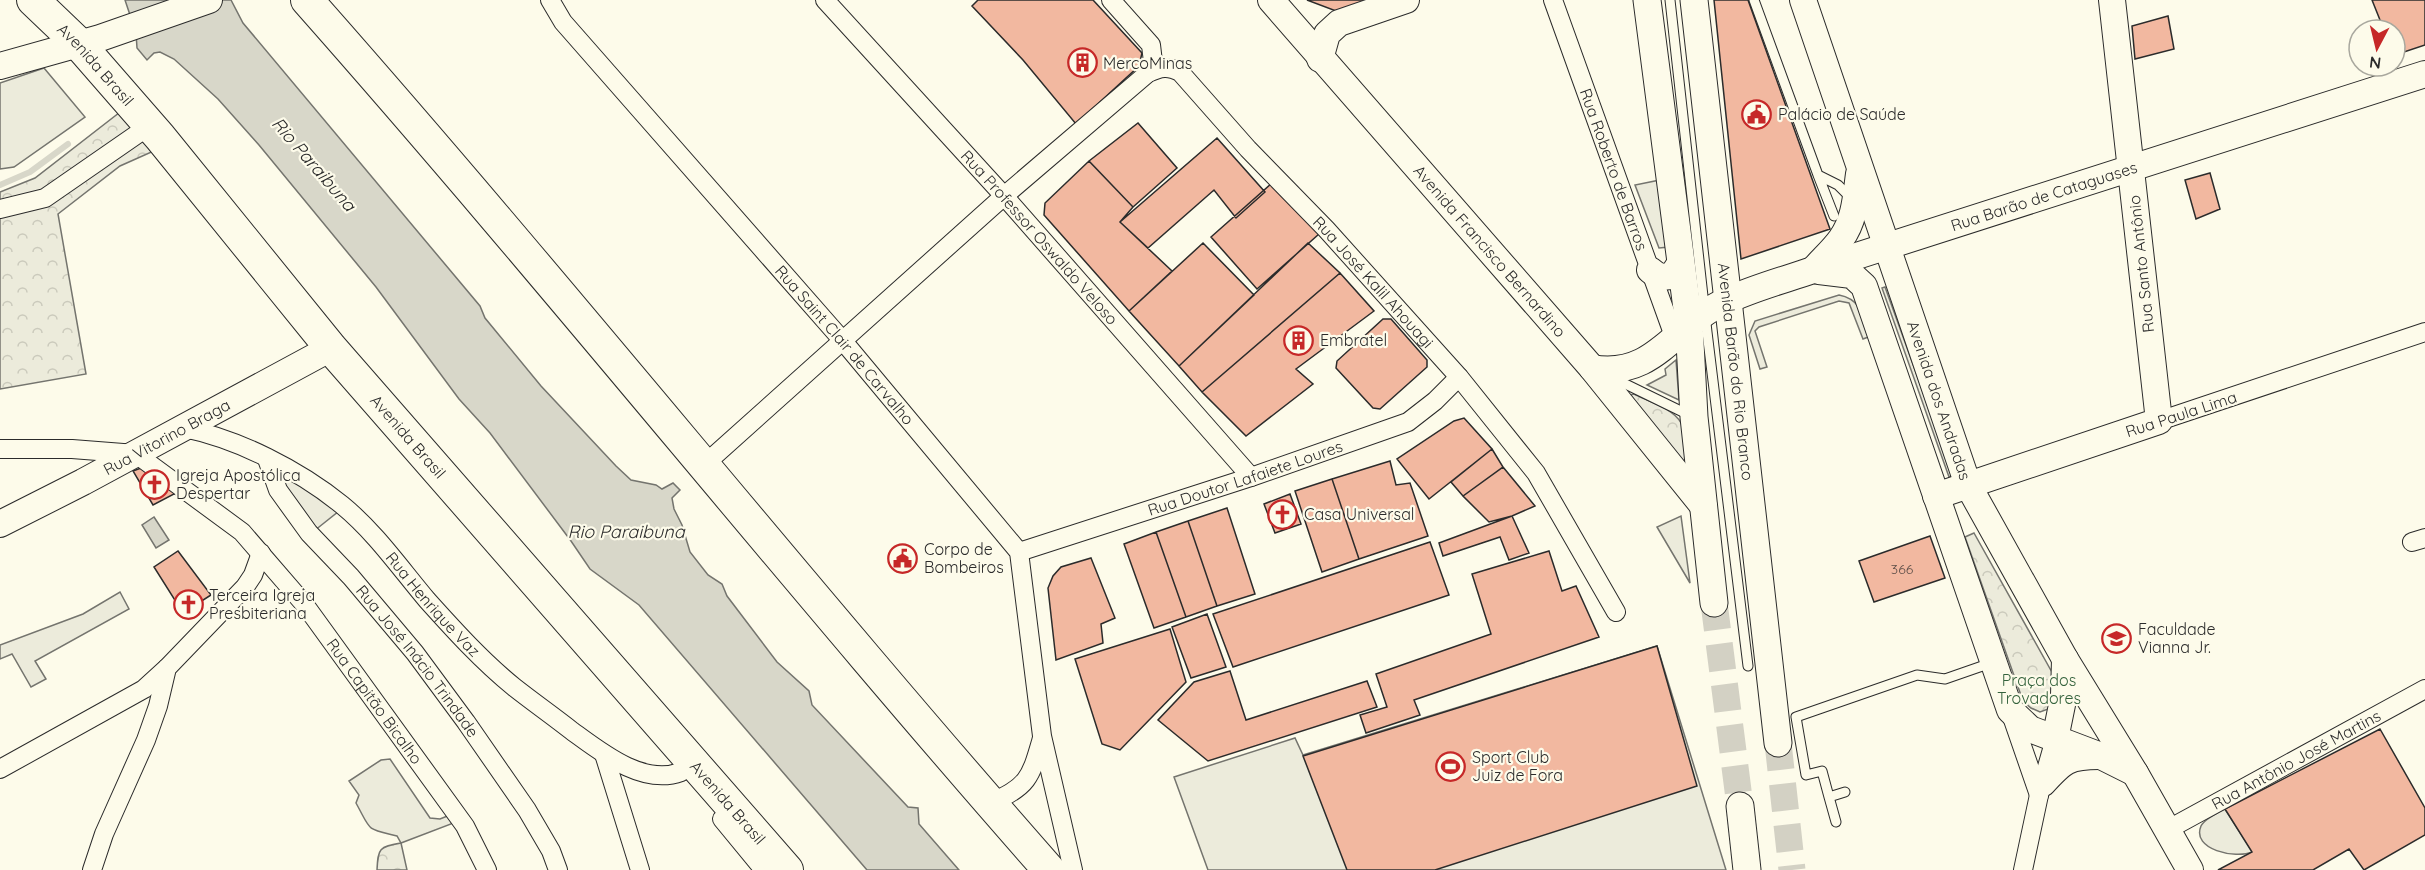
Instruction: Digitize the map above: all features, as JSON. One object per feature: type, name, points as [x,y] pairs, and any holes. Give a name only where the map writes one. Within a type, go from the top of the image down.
[{"type":"highway","name":"Avenida Brasil","points":[[33,0],[89,41],[149,126],[331,348],[584,641],[683,761],[787,870]]},
{"type":"highway","points":[[307,0],[705,464],[869,663],[1049,870]]},
{"type":"main road","points":[[0,66],[89,41],[209,0]]},
{"type":"main road","name":"Avenida Francisco Bernardino","points":[[1271,0],[1320,59],[1592,368],[1704,507]]},
{"type":"main road","points":[[1320,59],[1327,34],[1339,23],[1406,0]]},
{"type":"main road","name":"Avenida Barão do Rio Branco","points":[[1647,0],[1681,262],[1699,319],[1778,743]]},
{"type":"main road","name":"Avenida Barão do Rio Branco","points":[[1694,0],[1699,319],[1694,417],[1714,603]]},
{"type":"main road","name":"Avenida dos Andradas","points":[[1803,0],[1968,485],[2065,658],[2135,773],[2190,870]]},
{"type":"main road","name":"Rua Santo Antônio","points":[[2112,0],[2159,421]]},
{"type":"main road","name":"Rua Barão de Cataguases","points":[[1592,368],[1609,371],[1638,364],[1699,319],[1813,270],[2425,74]]},
{"type":"main road","points":[[1813,270],[1841,240],[1850,223],[1844,211],[1860,167]]},
{"type":"main road","points":[[1650,270],[1659,277],[1672,276],[1681,262]]},
{"type":"main road","name":"Avenida dos Andradas","points":[[1813,270],[1852,275],[1864,286],[2010,710],[2030,729],[2102,756],[2135,773]]},
{"type":"main road","name":"Rua Vitorino Braga","points":[[0,524],[136,454],[331,348]]},
{"type":"main road","name":"Rua Paula Lima","points":[[1936,496],[2159,421]]},
{"type":"main road","points":[[2055,739],[2064,695],[2065,658]]},
{"type":"main road","points":[[2041,789],[2061,764],[2080,756],[2102,756]]},
{"type":"main road","points":[[1740,806],[1747,870]]},
{"type":"street","name":"Rua Saint Clair de Carvalho","points":[[550,0],[563,22],[843,341],[1019,552]]},
{"type":"street","name":"Rua Professor Oswaldo Veloso","points":[[825,0],[1004,196],[1251,477]]},
{"type":"street","points":[[705,464],[1004,196],[1148,73],[1153,62],[1151,45],[1111,0]]},
{"type":"street","name":"Rua Roberto de Barros","points":[[1553,0],[1650,270],[1699,319]]},
{"type":"street","name":"Rua José Kalil Ahouagi","points":[[1148,73],[1164,67],[1180,72],[1248,149],[1326,229],[1460,377],[1536,473],[1616,612]]},
{"type":"street","points":[[0,209],[45,198],[149,126]]},
{"type":"street","name":"Rua Paula Lima","points":[[2159,421],[2425,332]]},
{"type":"street","name":"Rua Doutor Lafaiete Loures","points":[[1019,552],[1251,477],[1408,422],[1460,377]]},
{"type":"street","name":"Rua Henrique Vaz","points":[[184,428],[206,432],[267,459],[300,476],[343,506],[369,530],[428,600],[480,656],[513,686],[604,754],[634,770],[668,777],[683,761]]},
{"type":"street","points":[[0,449],[72,449],[136,454]]},
{"type":"street","name":"Rua Capitão Bicalho","points":[[136,454],[242,532],[261,553],[304,605],[465,826],[487,870]]},
{"type":"street","name":"Rua José Inácio Trindade","points":[[267,459],[278,490],[309,533],[415,653],[466,722],[527,810],[551,851],[558,870]]},
{"type":"street","points":[[1019,552],[1042,736],[1073,870]]},
{"type":"street","points":[[0,770],[144,688],[167,668],[244,588],[253,574],[261,553]]},
{"type":"street","points":[[92,870],[104,834],[146,740],[158,706],[167,668]]},
{"type":"street","name":"Rua Antônio José Martins","points":[[2167,830],[2425,689]]},
{"type":"street","points":[[2010,710],[2041,789]]},
{"type":"street","points":[[990,803],[1015,792],[1032,774],[1042,736]]},
{"type":"street","points":[[2023,870],[2055,739]]},
{"type":"street","points":[[604,754],[640,870]]},
{"type":"street","points":[[683,761],[764,870]]},
{"type":"lane","name":"Avenida Barão do Rio Branco","points":[[1670,0],[1699,319],[1721,449],[1748,666]]},
{"type":"lane","points":[[1754,0],[1818,175],[1844,211]]},
{"type":"lane","points":[[1818,175],[1847,192],[1844,211]]},
{"type":"lane","points":[[1592,368],[1694,417],[1721,449]]},
{"type":"lane","points":[[1836,822],[1822,771],[1806,775],[1796,717],[1917,675],[1945,679],[1993,662]]},
{"type":"lane","points":[[1829,797],[1845,792]]},
{"type":"green space","points":[[44,68],[85,117],[14,167],[0,169],[0,83]]},
{"type":"green space","points":[[124,109],[156,150],[120,166],[58,214],[86,374],[0,389],[0,192],[35,178]]},
{"type":"green space","points":[[1660,180],[1669,247],[1659,248],[1635,185]]},
{"type":"green space","points":[[1885,287],[1953,475],[1949,477],[1882,288]]},
{"type":"green space","points":[[1839,295],[1852,300],[1861,310],[1871,336],[1863,339],[1849,303],[1839,301],[1759,327],[1755,331],[1767,367],[1760,369],[1749,335],[1755,321]]},
{"type":"green space","points":[[1676,360],[1679,400],[1647,385],[1666,375],[1665,369]]},
{"type":"green space","points":[[1634,394],[1678,418],[1684,433],[1688,466],[1626,396]]},
{"type":"green space","points":[[272,464],[339,511],[314,531]]},
{"type":"green space","points":[[1681,516],[1690,583],[1657,527]]},
{"type":"green space","name":"Praça dos Trovadores","points":[[1974,533],[2058,683],[2051,708],[2040,712],[2023,701],[1965,537]]},
{"type":"green space","points":[[120,592],[129,609],[35,661],[46,679],[31,687],[12,654],[0,659],[0,645],[83,614]]},
{"type":"green space","name":"Sport Club Juiz de Fora","points":[[1657,646],[1726,870],[1208,870],[1174,777],[1295,738],[1303,755]]},
{"type":"green space","points":[[390,759],[430,818],[440,819],[450,815],[453,820],[451,824],[401,843],[397,836],[379,832],[370,827],[356,803],[359,795],[349,781],[381,760]]},
{"type":"green space","points":[[2225,809],[2252,852],[2226,853],[2209,847],[2202,841],[2200,834],[2203,823]]},
{"type":"green space","points":[[401,843],[407,870],[377,870],[381,850]]},
{"type":"water","name":"Rio Paraibuna","points":[[125,0],[231,0],[243,23],[480,306],[485,318],[541,386],[631,480],[656,485],[662,489],[673,483],[680,490],[672,498],[690,552],[708,575],[722,584],[727,596],[777,662],[809,691],[812,705],[908,807],[918,808],[919,824],[959,870],[867,870],[639,605],[590,569],[490,433],[459,399],[376,287],[259,145],[218,99],[174,59],[160,52],[154,53],[147,60],[137,48],[136,33]]},
{"type":"water","points":[[154,517],[169,540],[156,548],[142,525]]},
{"type":"building","name":"MercoMinas","points":[[978,0],[1093,0],[1142,53],[1139,66],[1076,124],[1023,60],[972,6]]},
{"type":"building","points":[[1307,0],[1368,0],[1336,11]]},
{"type":"building","name":"Palácio de Saúde","points":[[1714,0],[1748,0],[1830,229],[1741,259]]},
{"type":"building","points":[[2372,0],[2425,0],[2425,45],[2407,51],[2407,18],[2379,18]]},
{"type":"building","points":[[2168,16],[2174,49],[2135,59],[2132,26]]},
{"type":"building","points":[[1138,123],[1177,168],[1133,207],[1089,161]]},
{"type":"building","points":[[1217,138],[1265,192],[1236,218],[1214,190],[1148,248],[1120,222]]},
{"type":"building","points":[[1089,161],[1133,207],[1120,222],[1172,271],[1129,311],[1044,215],[1045,203]]},
{"type":"building","points":[[2210,173],[2220,209],[2196,219],[2185,180]]},
{"type":"building","points":[[1272,183],[1319,234],[1257,289],[1211,237]]},
{"type":"building","points":[[1203,243],[1254,295],[1179,366],[1129,311]]},
{"type":"building","points":[[1308,243],[1340,273],[1202,392],[1179,366]]},
{"type":"building","name":"Embratel","points":[[1340,273],[1374,311],[1296,369],[1313,384],[1246,436],[1202,392]]},
{"type":"building","points":[[1383,319],[1391,319],[1427,360],[1427,367],[1380,409],[1373,408],[1336,368],[1337,361]]},
{"type":"building","points":[[1464,418],[1492,449],[1429,499],[1397,459],[1454,421]]},
{"type":"building","points":[[1492,449],[1503,467],[1463,496],[1451,482]]},
{"type":"building","points":[[1390,461],[1396,485],[1410,483],[1428,536],[1359,559],[1332,479]]},
{"type":"building","points":[[1503,467],[1535,506],[1512,516],[1489,522],[1463,496]]},
{"type":"building","name":"Igreja Apostólica Despertar","points":[[141,468],[176,493],[153,505],[133,471]]},
{"type":"building","points":[[1332,479],[1359,559],[1322,572],[1295,491]]},
{"type":"building","name":"Casa Universal","points":[[1290,494],[1301,524],[1275,533],[1264,504]]},
{"type":"building","points":[[1227,508],[1255,594],[1217,606],[1188,521]]},
{"type":"building","points":[[1512,516],[1529,553],[1509,560],[1500,537],[1443,556],[1439,543]]},
{"type":"building","points":[[1188,521],[1217,606],[1186,617],[1156,532]]},
{"type":"building","points":[[1156,532],[1186,617],[1154,628],[1124,544]]},
{"type":"building","points":[[1930,536],[1945,578],[1874,602],[1859,561]]},
{"type":"building","points":[[1430,542],[1449,595],[1233,667],[1213,614]]},
{"type":"building","name":"Terceira Igreja Presbiteriana","points":[[178,551],[211,595],[183,613],[154,567]]},
{"type":"building","points":[[1549,551],[1562,591],[1576,586],[1599,637],[1414,700],[1420,715],[1366,733],[1360,715],[1387,707],[1376,674],[1491,634],[1472,574]]},
{"type":"building","points":[[1091,558],[1115,618],[1101,624],[1103,643],[1056,660],[1048,588],[1053,576],[1061,567]]},
{"type":"building","points":[[1207,614],[1226,667],[1191,678],[1172,627]]},
{"type":"building","points":[[1170,629],[1186,682],[1120,750],[1102,744],[1075,659]]},
{"type":"building","name":"Sport Club Juiz de Fora","points":[[1657,646],[1697,786],[1435,870],[1347,870],[1303,756]]},
{"type":"building","points":[[1230,671],[1246,720],[1367,681],[1377,707],[1208,761],[1158,720],[1194,682]]},
{"type":"building","points":[[2380,729],[2425,808],[2425,835],[2364,870],[2349,849],[2313,870],[2218,870],[2252,852],[2225,809]]},
{"type":"waterway","points":[[0,185],[30,172],[68,144]]},
{"type":"tunnel","points":[[1714,603],[1740,806]]},
{"type":"tunnel","points":[[1778,743],[1792,870]]},
{"type":"place","name":"MercoMinas","points":[[1082,63]]},
{"type":"place","name":"Palácio de Saúde","points":[[1757,114]]},
{"type":"place","name":"Embratel","points":[[1299,340]]},
{"type":"place","name":"Igreja Apostólica Despertar","points":[[155,484]]},
{"type":"place","name":"Casa Universal","points":[[1283,514]]},
{"type":"place","name":"Corpo de Bombeiros","points":[[903,558]]},
{"type":"place","name":"Terceira Igreja Presbiteriana","points":[[188,604]]},
{"type":"place","name":"Faculdade Vianna Jr.","points":[[2117,638]]},
{"type":"place","name":"Sport Club Juiz de Fora","points":[[1451,766]]}]
